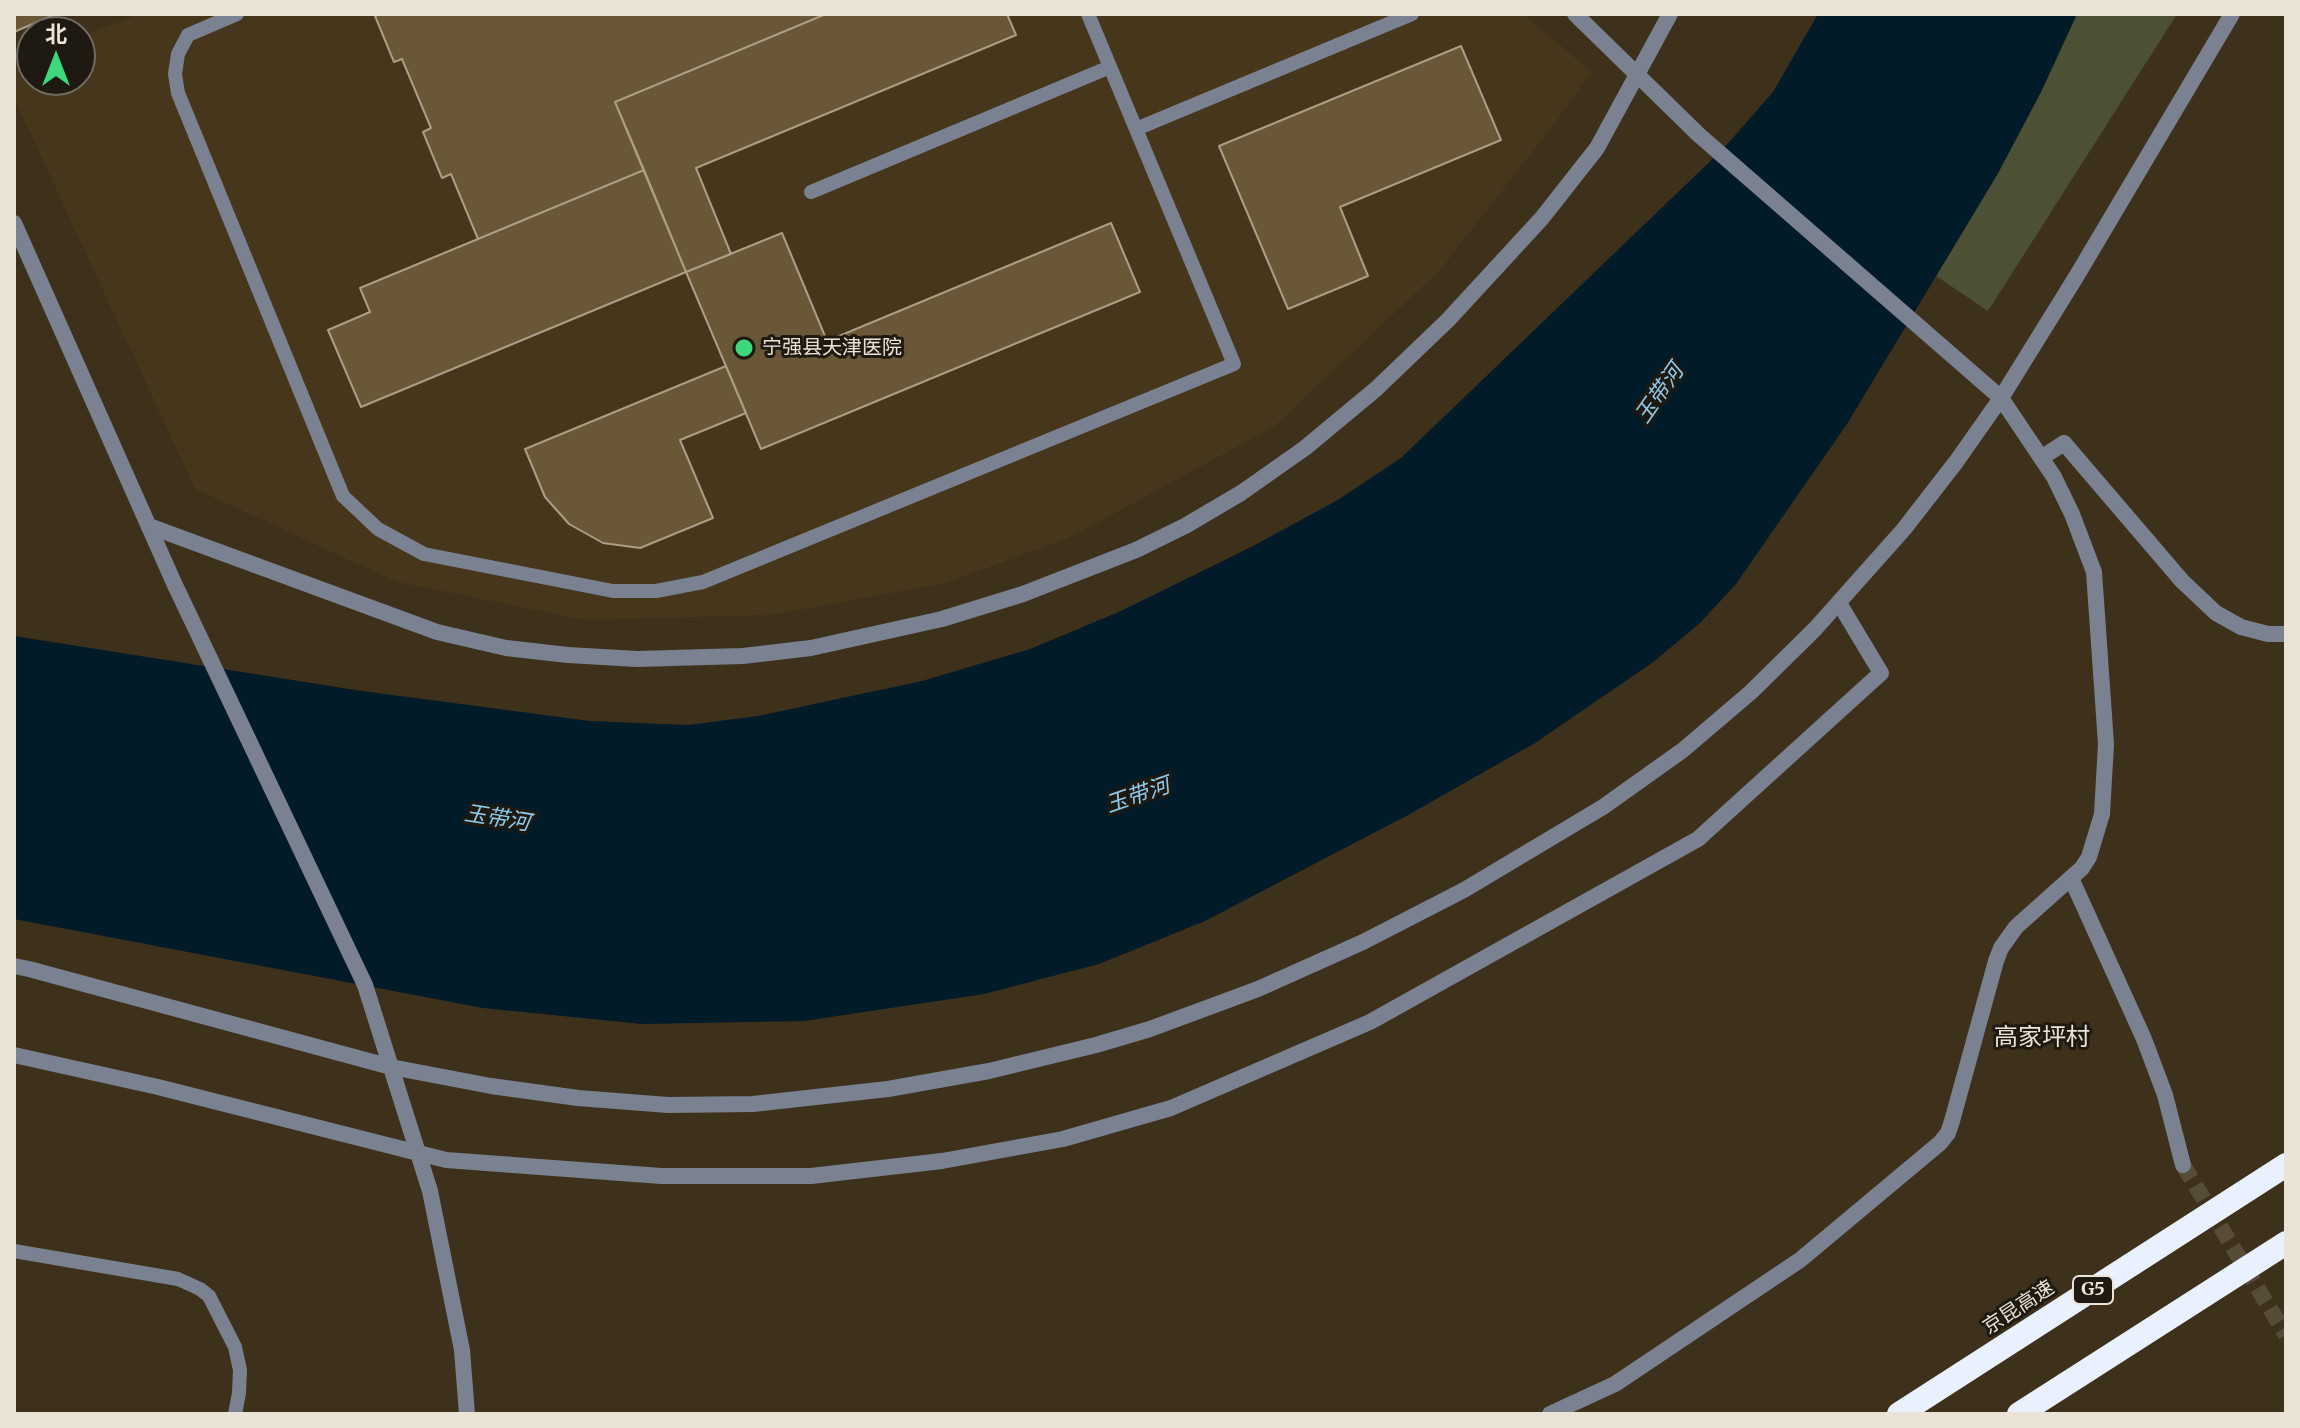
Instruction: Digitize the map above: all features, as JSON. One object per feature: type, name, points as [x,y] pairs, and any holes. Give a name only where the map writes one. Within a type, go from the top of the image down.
[{"type":"highway","name":"京昆高速","points":[[1899,1414],[2286,1165]]},
{"type":"highway","points":[[2019,1414],[2286,1243]]},
{"type":"street","points":[[1550,1414],[1615,1384],[1800,1260],[1940,1143],[1952,1121],[2001,948],[2016,927],[2082,868],[2089,857],[2102,814],[2106,744],[2094,572],[2054,477],[2001,398],[1699,135],[1575,14]]},
{"type":"street","points":[[149,526],[437,632],[506,648],[568,655],[637,659],[743,656],[811,648],[942,619],[1010,598],[1136,550],[1185,526],[1241,493],[1317,439],[1376,389],[1448,320],[1542,218],[1597,148],[1670,14]]},
{"type":"street","points":[[14,966],[391,1067],[578,1098],[668,1105],[753,1104],[888,1089],[989,1071],[1150,1029],[1258,989],[1363,942],[1464,890],[1603,807],[1683,750],[1751,692],[1815,629],[1904,529],[2001,398],[2232,14]]},
{"type":"street","points":[[14,223],[174,583],[365,985],[430,1191],[462,1350],[467,1414]]},
{"type":"street","points":[[2041,458],[2064,443],[2182,581],[2216,613],[2241,627],[2268,634],[2286,634]]},
{"type":"street","points":[[14,1055],[158,1087],[446,1160],[661,1176],[811,1176],[942,1161],[1063,1139],[1171,1108],[1370,1022],[1698,839],[1881,673],[1839,603]]},
{"type":"street","points":[[2071,878],[2144,1039],[2165,1095],[2183,1165]]},
{"type":"lane","points":[[237,14],[188,35],[178,54],[175,74],[178,93],[343,496],[378,529],[424,554],[613,591],[656,591],[703,582],[1234,364],[1088,14]]},
{"type":"lane","points":[[1136,129],[1412,14]]},
{"type":"lane","points":[[811,192],[1110,67]]},
{"type":"lane","points":[[2239,1196],[2286,1153]]},
{"type":"lane","points":[[14,1251],[178,1279],[200,1289],[209,1296],[235,1347],[240,1370],[235,1414]]},
{"type":"shaded area","name":"宁强县天津医院","points":[[139,14],[1523,14],[1592,72],[1440,270],[1275,426],[1069,538],[946,583],[772,615],[585,620],[397,582],[195,489],[14,98],[16,61],[16,96],[96,96],[96,31]]},
{"type":"green space","points":[[2077,14],[2177,14],[1988,311],[1936,276],[1997,175],[2041,92]]},
{"type":"water","name":"玉带河","points":[[1818,14],[2077,14],[2041,92],[1997,175],[1847,424],[1736,584],[1699,624],[1652,663],[1535,743],[1408,815],[1205,921],[1099,964],[984,994],[804,1021],[642,1024],[483,1008],[14,919],[14,636],[362,691],[590,721],[688,725],[758,716],[922,681],[1030,649],[1121,611],[1251,547],[1336,501],[1401,458],[1724,148],[1773,92]]},
{"type":"building","points":[[14,14],[56,14],[16,16],[14,32]]},
{"type":"building","points":[[826,14],[615,102],[644,170],[478,239],[451,174],[442,178],[423,132],[431,128],[402,59],[394,62],[375,16]]},
{"type":"building","points":[[826,14],[1007,14],[1016,35],[696,168],[731,254],[686,272],[615,102]]},
{"type":"building","points":[[1461,46],[1501,140],[1340,207],[1368,276],[1288,309],[1219,146]]},
{"type":"building","points":[[644,170],[686,272],[361,407],[328,330],[370,312],[360,288]]},
{"type":"building","points":[[1111,223],[1140,292],[761,449],[686,272],[782,233],[827,341]]},
{"type":"building","points":[[726,366],[746,413],[680,440],[713,518],[640,548],[603,543],[569,524],[545,497],[525,449]]},
{"type":"tunnel","points":[[2183,1165],[2286,1335]]},
{"type":"place","name":"宁强县天津医院","points":[[744,348]]},
{"type":"district","name":"高家坪村","points":[[2042,1038]]}]
